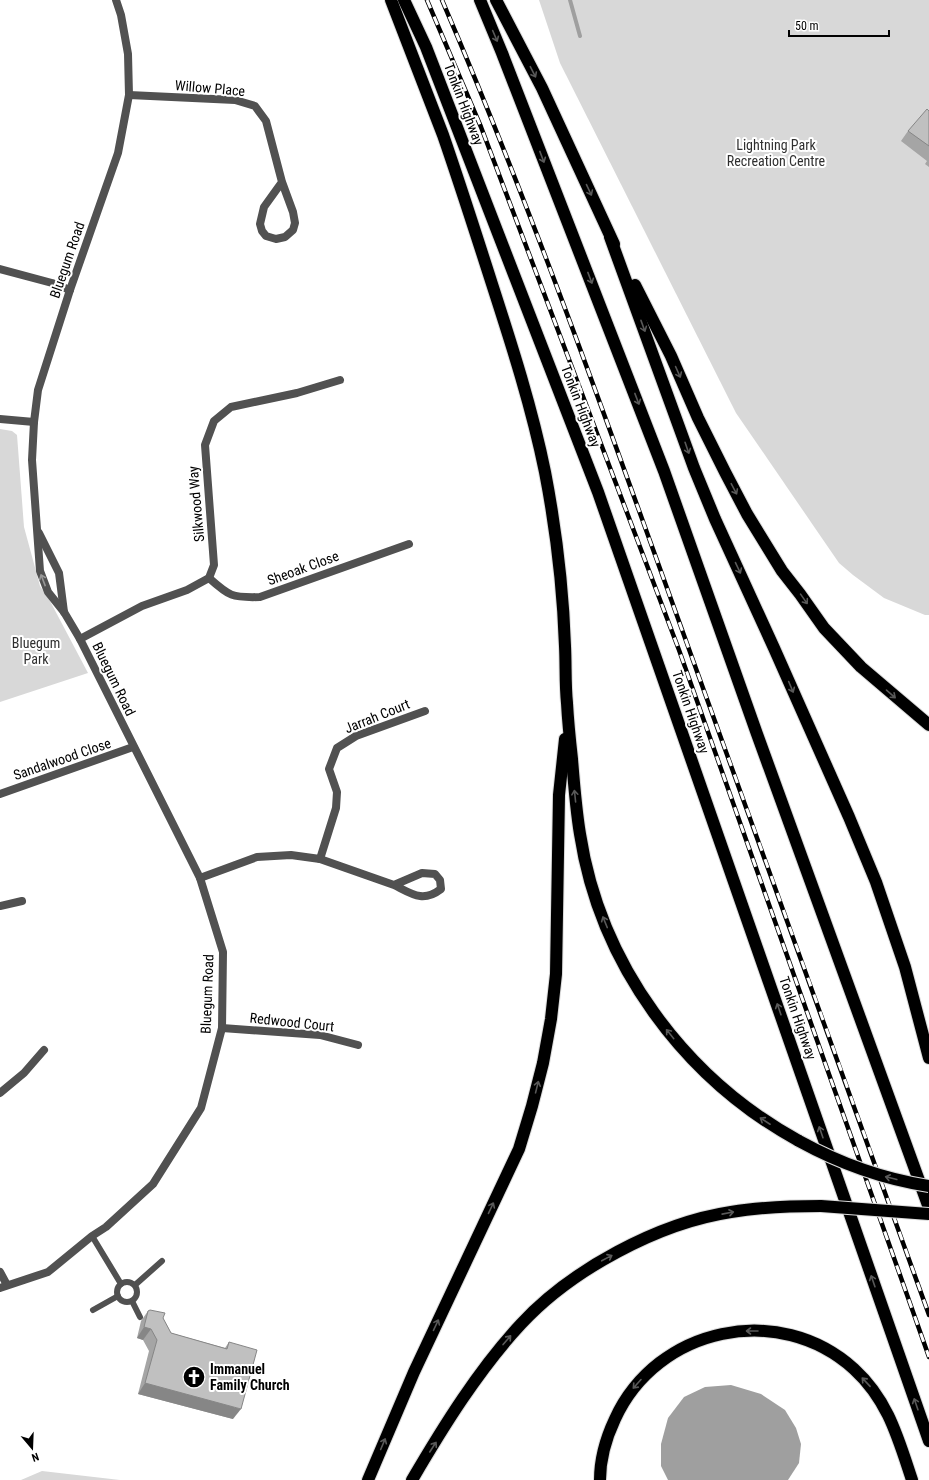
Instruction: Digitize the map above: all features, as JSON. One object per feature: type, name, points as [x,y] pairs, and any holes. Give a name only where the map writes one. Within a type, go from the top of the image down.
[{"type":"highway","points":[[391,0],[442,133],[468,208],[517,360],[532,416],[545,473],[562,588],[566,647],[567,711],[580,836],[588,872],[601,914],[612,942],[629,974],[649,1006],[671,1035],[695,1063],[722,1088],[751,1111],[799,1141],[848,1164],[883,1176],[929,1186]]},
{"type":"highway","name":"Tonkin Highway","points":[[404,0],[426,47],[598,492],[929,1441]]},
{"type":"highway","points":[[480,0],[664,471],[757,734],[929,1208]]},
{"type":"highway","points":[[496,0],[542,88],[610,237],[671,356],[698,418],[747,514],[782,571],[824,628],[861,667],[929,725]]},
{"type":"highway","points":[[610,237],[694,468],[715,519],[774,648],[876,882],[905,968],[929,1058]]},
{"type":"highway","points":[[368,1480],[414,1372],[519,1149],[532,1106],[543,1063],[550,1026],[556,974],[559,795],[567,711]]},
{"type":"highway","points":[[412,1480],[490,1359],[522,1323],[557,1291],[596,1264],[638,1241],[690,1222],[729,1212],[776,1206],[821,1206],[929,1214]]},
{"type":"highway","points":[[600,1480],[604,1451],[610,1430],[619,1409],[632,1390],[647,1373],[664,1359],[677,1351],[705,1338],[727,1333],[750,1331],[772,1332],[816,1344],[836,1355],[854,1369],[870,1385],[883,1404],[893,1424],[912,1480]]},
{"type":"street","name":"Bluegum Road","points":[[4,1287],[48,1272],[92,1236],[106,1227],[153,1184],[201,1108],[222,1028],[223,952],[200,878],[133,748],[80,639],[64,612],[48,592],[40,571],[32,460],[34,422],[38,390],[70,290],[118,153],[130,95],[128,54],[121,15],[116,0]]},
{"type":"street","name":"Willow Place","points":[[130,95],[235,100],[255,106],[266,121],[282,182],[293,212],[295,223],[293,230],[285,237],[276,239],[266,236],[262,231],[260,224],[264,207],[282,182]]},
{"type":"street","points":[[0,269],[52,283],[70,290]]},
{"type":"street","name":"Silkwood Way","points":[[208,578],[214,565],[205,445],[214,421],[231,407],[297,394],[340,380]]},
{"type":"street","points":[[0,419],[34,422]]},
{"type":"street","name":"Bluegum Road","points":[[38,530],[59,573],[64,612]]},
{"type":"street","name":"Sheoak Close","points":[[208,578],[224,592],[240,598],[260,597],[409,544]]},
{"type":"street","points":[[80,639],[142,606],[187,590],[208,578]]},
{"type":"street","name":"Jarrah Court","points":[[320,859],[336,808],[337,792],[329,768],[337,748],[356,736],[425,711]]},
{"type":"street","name":"Sandalwood Close","points":[[0,794],[133,748]]},
{"type":"street","points":[[200,878],[257,857],[291,855],[320,859],[394,885],[416,896],[433,895],[441,889],[440,880],[435,874],[422,873],[394,885]]},
{"type":"street","points":[[0,906],[22,901]]},
{"type":"street","name":"Redwood Court","points":[[222,1028],[320,1035],[358,1045]]},
{"type":"street","points":[[0,1094],[24,1073],[44,1050]]},
{"type":"street","points":[[0,1272],[4,1287]]},
{"type":"lane","points":[[92,1236],[121,1284]]},
{"type":"lane","points":[[135,1285],[162,1261]]},
{"type":"lane","points":[[130,1282],[137,1288],[137,1294],[132,1301],[123,1301],[118,1296],[117,1289],[121,1284],[130,1282]]},
{"type":"lane","points":[[93,1310],[118,1296]]},
{"type":"lane","points":[[132,1301],[140,1317]]},
{"type":"green space","name":"Lightning Park Recreation Centre","points":[[539,0],[929,0],[929,615],[925,615],[884,598],[839,563],[736,413],[560,63]]},
{"type":"green space","name":"Bluegum Park","points":[[0,429],[12,431],[17,435],[24,527],[40,586],[50,601],[88,673],[0,702]]},
{"type":"green space","points":[[42,1471],[120,1480],[21,1480]]},
{"type":"shaded area","points":[[731,1385],[761,1394],[785,1410],[796,1428],[801,1444],[799,1463],[788,1480],[668,1480],[661,1466],[661,1444],[668,1418],[684,1397],[705,1387]]},
{"type":"building","points":[[927,109],[929,111],[929,146],[908,131]]},
{"type":"building","name":"Immanuel Family Church","points":[[150,1310],[165,1313],[163,1318],[171,1333],[227,1349],[229,1342],[257,1350],[241,1409],[145,1383],[157,1340],[151,1329],[144,1327],[148,1311]]},
{"type":"waterway","points":[[570,0],[580,36]]},
{"type":"railway","points":[[427,0],[481,127],[679,650],[929,1357]]},
{"type":"railway","points":[[442,0],[476,80],[571,324],[929,1315]]},
{"type":"place","name":"Immanuel Family Church","points":[[194,1377]]}]
